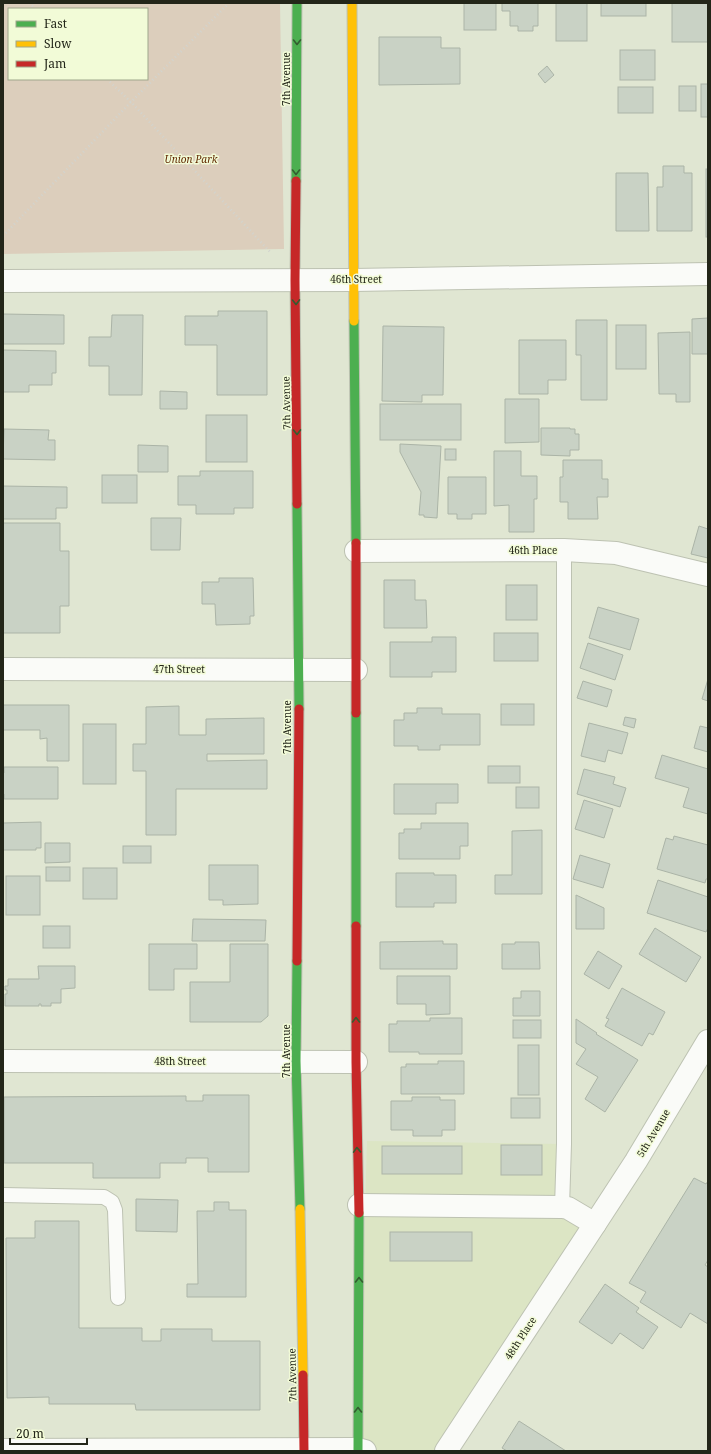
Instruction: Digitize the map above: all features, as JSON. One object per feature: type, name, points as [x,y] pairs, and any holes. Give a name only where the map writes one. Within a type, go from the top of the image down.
[{"type":"street","name":"7th Avenue","points":[[297,3],[296,280],[299,670],[296,1062],[304,1450]]},
{"type":"street","points":[[3,1450],[361,1450],[356,1062],[356,551],[352,3]]},
{"type":"street","name":"46th Street","points":[[3,281],[354,280],[708,274]]},
{"type":"street","name":"46th Place","points":[[356,551],[564,550],[616,553],[708,575]]},
{"type":"street","name":"47th Street","points":[[3,669],[356,670]]},
{"type":"street","name":"5th Avenue","points":[[596,1224],[636,1161],[708,1041]]},
{"type":"street","name":"48th Street","points":[[3,1061],[356,1062]]},
{"type":"street","points":[[359,1205],[562,1207],[568,1208],[596,1224]]},
{"type":"street","name":"48th Place","points":[[446,1451],[596,1224]]},
{"type":"lane","points":[[562,1207],[564,1121],[564,550]]},
{"type":"lane","points":[[3,1195],[104,1197],[112,1202],[115,1210],[118,1298]]},
{"type":"path","points":[[3,236],[131,102],[229,3]]},
{"type":"path","points":[[108,80],[131,102],[271,253]]},
{"type":"shaded area","points":[[367,1141],[564,1144],[562,1207],[595,1224],[451,1444],[462,1451],[165,1451],[358,1449]]},
{"type":"green space","name":"Union Park","points":[[3,3],[280,3],[284,249],[3,254]]},
{"type":"building","points":[[464,3],[496,3],[496,30],[464,30]]},
{"type":"building","points":[[502,3],[538,3],[538,26],[533,26],[533,31],[518,31],[518,26],[510,26],[510,11],[502,11]]},
{"type":"building","points":[[556,3],[587,3],[587,41],[556,41]]},
{"type":"building","points":[[601,3],[646,3],[646,16],[601,16]]},
{"type":"building","points":[[672,3],[708,3],[708,42],[672,42]]},
{"type":"building","points":[[379,37],[441,37],[441,48],[460,48],[460,84],[379,85]]},
{"type":"building","points":[[620,50],[655,50],[655,80],[620,80]]},
{"type":"building","points":[[547,66],[554,75],[545,83],[538,74]]},
{"type":"building","points":[[701,84],[708,84],[708,117],[701,117]]},
{"type":"building","points":[[679,86],[696,86],[696,111],[679,111]]},
{"type":"building","points":[[618,87],[653,87],[653,113],[618,113]]},
{"type":"building","points":[[663,166],[684,166],[684,173],[692,173],[692,231],[657,231],[657,187],[663,187]]},
{"type":"building","points":[[706,169],[708,169],[708,237],[706,237]]},
{"type":"building","points":[[616,173],[648,173],[649,231],[616,231]]},
{"type":"building","points":[[218,311],[267,311],[267,395],[217,395],[217,345],[185,345],[185,316],[218,316]]},
{"type":"building","points":[[3,314],[64,315],[64,344],[3,344]]},
{"type":"building","points":[[112,315],[143,315],[142,395],[109,395],[109,366],[89,366],[89,337],[111,337]]},
{"type":"building","points":[[708,318],[708,354],[692,354],[692,319]]},
{"type":"building","points":[[576,320],[607,320],[607,400],[581,400],[581,355],[576,355]]},
{"type":"building","points":[[616,325],[646,325],[646,369],[616,369]]},
{"type":"building","points":[[383,326],[444,327],[443,395],[422,395],[422,402],[382,401]]},
{"type":"building","points":[[690,332],[690,402],[676,402],[676,394],[659,394],[658,333]]},
{"type":"building","points":[[519,340],[566,340],[566,380],[548,380],[548,394],[519,394]]},
{"type":"building","points":[[3,350],[56,351],[56,373],[52,373],[52,385],[29,385],[29,392],[3,392]]},
{"type":"building","points":[[160,391],[187,392],[187,409],[160,409]]},
{"type":"building","points":[[505,399],[539,399],[539,442],[505,443]]},
{"type":"building","points":[[380,404],[461,404],[461,440],[380,440]]},
{"type":"building","points":[[206,415],[247,415],[247,462],[206,462]]},
{"type":"building","points":[[541,428],[575,429],[575,434],[579,434],[579,450],[570,450],[570,456],[541,455]]},
{"type":"building","points":[[4,429],[49,430],[48,440],[55,440],[55,460],[3,459]]},
{"type":"building","points":[[400,444],[441,446],[437,518],[419,515],[421,492],[400,452]]},
{"type":"building","points":[[138,445],[168,446],[168,472],[138,472]]},
{"type":"building","points":[[445,449],[456,449],[456,460],[445,460]]},
{"type":"building","points":[[494,451],[521,451],[521,476],[537,476],[537,499],[534,499],[534,532],[509,532],[509,505],[494,506]]},
{"type":"building","points":[[563,460],[602,460],[602,479],[608,479],[608,497],[597,497],[598,519],[568,519],[568,502],[560,502],[560,477],[563,477]]},
{"type":"building","points":[[200,471],[253,471],[253,508],[234,508],[234,514],[196,514],[196,505],[178,505],[178,476],[200,476]]},
{"type":"building","points":[[102,475],[137,475],[137,503],[102,503]]},
{"type":"building","points":[[448,477],[486,477],[486,514],[472,514],[472,519],[457,519],[457,514],[448,514]]},
{"type":"building","points":[[3,486],[67,487],[67,508],[56,508],[56,519],[3,519]]},
{"type":"building","points":[[151,518],[181,518],[180,550],[151,550]]},
{"type":"building","points":[[3,523],[60,523],[60,551],[69,551],[69,606],[60,606],[60,633],[3,633]]},
{"type":"building","points":[[699,526],[708,529],[708,558],[691,554]]},
{"type":"building","points":[[219,578],[253,578],[254,616],[250,616],[250,624],[216,625],[215,604],[202,604],[202,582],[219,582]]},
{"type":"building","points":[[384,580],[415,580],[415,600],[426,600],[427,628],[384,628]]},
{"type":"building","points":[[506,585],[537,585],[537,620],[506,620]]},
{"type":"building","points":[[598,607],[639,619],[630,650],[589,638]]},
{"type":"building","points":[[494,633],[538,633],[538,661],[494,661]]},
{"type":"building","points":[[432,637],[456,637],[456,672],[432,672],[432,677],[390,677],[390,642],[432,642]]},
{"type":"building","points":[[588,643],[623,655],[615,680],[580,668]]},
{"type":"building","points":[[708,679],[708,701],[702,699]]},
{"type":"building","points":[[583,681],[612,690],[607,707],[577,698]]},
{"type":"building","points":[[501,704],[534,704],[534,725],[501,725]]},
{"type":"building","points":[[3,705],[69,705],[69,761],[47,761],[47,738],[40,739],[40,730],[3,730]]},
{"type":"building","points":[[179,706],[179,735],[206,735],[206,719],[264,718],[264,754],[207,754],[207,761],[267,760],[267,789],[176,789],[176,835],[146,835],[146,771],[133,771],[133,744],[146,744],[146,707]]},
{"type":"building","points":[[417,708],[442,708],[442,714],[480,714],[480,745],[440,745],[440,750],[418,750],[418,746],[394,746],[394,720],[404,720],[404,713],[417,713]]},
{"type":"building","points":[[625,717],[636,719],[634,728],[623,725]]},
{"type":"building","points":[[589,723],[628,733],[622,754],[608,750],[605,762],[581,756]]},
{"type":"building","points":[[83,724],[116,724],[116,784],[83,784]]},
{"type":"building","points":[[700,726],[708,728],[708,752],[694,748]]},
{"type":"building","points":[[662,755],[708,769],[708,814],[683,807],[689,788],[655,778]]},
{"type":"building","points":[[488,766],[520,766],[520,783],[488,783]]},
{"type":"building","points":[[4,767],[58,767],[58,799],[4,799]]},
{"type":"building","points":[[584,769],[615,777],[613,784],[626,788],[620,807],[577,794]]},
{"type":"building","points":[[394,784],[458,784],[458,803],[436,803],[436,814],[394,814]]},
{"type":"building","points":[[516,787],[539,787],[539,808],[516,808]]},
{"type":"building","points":[[584,800],[613,809],[604,838],[575,829]]},
{"type":"building","points":[[41,822],[41,848],[36,848],[36,850],[3,850],[3,823]]},
{"type":"building","points":[[421,823],[468,823],[468,846],[460,846],[460,859],[399,859],[399,833],[404,833],[404,829],[421,829]]},
{"type":"building","points":[[542,830],[542,894],[495,894],[495,875],[512,875],[512,831]]},
{"type":"building","points":[[674,836],[708,845],[708,879],[706,879],[705,883],[657,869],[666,838],[673,840]]},
{"type":"building","points":[[45,843],[70,843],[70,862],[45,863]]},
{"type":"building","points":[[123,846],[151,846],[151,863],[123,863]]},
{"type":"building","points":[[580,855],[610,864],[603,888],[573,879]]},
{"type":"building","points":[[209,865],[258,865],[258,904],[223,905],[223,900],[209,900]]},
{"type":"building","points":[[46,867],[70,867],[70,881],[46,881]]},
{"type":"building","points":[[83,868],[117,868],[117,899],[83,899]]},
{"type":"building","points":[[396,873],[434,873],[434,875],[456,875],[456,903],[434,903],[434,907],[396,907]]},
{"type":"building","points":[[6,876],[40,876],[40,915],[6,915]]},
{"type":"building","points":[[658,880],[708,897],[708,928],[706,932],[647,913]]},
{"type":"building","points":[[576,895],[604,908],[604,929],[576,929]]},
{"type":"building","points":[[193,919],[266,920],[265,941],[192,941]]},
{"type":"building","points":[[43,926],[70,926],[70,948],[43,948]]},
{"type":"building","points":[[655,928],[701,957],[686,982],[639,954]]},
{"type":"building","points":[[443,941],[443,944],[457,944],[457,969],[380,969],[380,942]]},
{"type":"building","points":[[515,942],[539,942],[540,969],[502,969],[502,944],[515,944]]},
{"type":"building","points":[[149,944],[197,944],[197,969],[174,969],[174,990],[149,990]]},
{"type":"building","points":[[230,944],[268,944],[268,1016],[261,1022],[190,1022],[190,982],[230,982]]},
{"type":"building","points":[[598,951],[622,966],[609,989],[584,974]]},
{"type":"building","points":[[38,966],[75,966],[75,988],[61,989],[61,1003],[51,1003],[51,1006],[41,1006],[41,1004],[39,1004],[39,1006],[5,1006],[5,994],[7,994],[7,990],[5,990],[5,986],[8,986],[8,979],[39,979]]},
{"type":"building","points":[[397,976],[450,976],[450,1014],[426,1015],[426,1004],[397,1004]]},
{"type":"building","points":[[622,988],[665,1012],[653,1035],[649,1033],[642,1046],[605,1026],[609,1019],[606,1018]]},
{"type":"building","points":[[521,991],[540,991],[540,1016],[513,1016],[513,998],[521,998]]},
{"type":"building","points":[[430,1018],[462,1018],[462,1054],[389,1052],[389,1024],[397,1024],[397,1021],[430,1021]]},
{"type":"building","points":[[576,1019],[597,1033],[596,1034],[638,1060],[605,1112],[585,1099],[598,1077],[576,1064],[586,1049],[576,1043]]},
{"type":"building","points":[[513,1020],[541,1020],[541,1038],[513,1038]]},
{"type":"building","points":[[518,1045],[539,1045],[539,1095],[518,1095]]},
{"type":"building","points":[[438,1061],[464,1061],[464,1094],[401,1094],[401,1067],[406,1067],[406,1064],[438,1064]]},
{"type":"building","points":[[203,1095],[249,1095],[249,1172],[208,1172],[208,1158],[186,1158],[186,1163],[160,1163],[160,1178],[93,1178],[93,1163],[4,1163],[4,1097],[186,1096],[186,1101],[203,1101]]},
{"type":"building","points":[[412,1097],[440,1097],[440,1100],[455,1100],[455,1130],[442,1130],[442,1136],[413,1136],[413,1130],[391,1130],[391,1101],[412,1101]]},
{"type":"building","points":[[511,1098],[540,1098],[540,1118],[511,1118]]},
{"type":"building","points":[[501,1145],[542,1145],[542,1175],[501,1175]]},
{"type":"building","points":[[382,1146],[462,1146],[462,1174],[382,1174]]},
{"type":"building","points":[[694,1178],[706,1184],[708,1181],[708,1260],[705,1265],[708,1267],[708,1324],[690,1313],[681,1328],[640,1302],[646,1292],[629,1283]]},
{"type":"building","points":[[136,1199],[178,1200],[177,1232],[136,1231]]},
{"type":"building","points":[[214,1202],[229,1202],[229,1210],[246,1210],[246,1297],[187,1297],[187,1284],[198,1284],[197,1211],[214,1211]]},
{"type":"building","points":[[35,1221],[79,1221],[79,1328],[142,1328],[142,1341],[161,1341],[161,1329],[212,1329],[212,1341],[260,1341],[260,1410],[136,1410],[135,1404],[49,1404],[49,1397],[7,1398],[6,1238],[35,1238]]},
{"type":"building","points":[[390,1232],[472,1232],[472,1261],[390,1261]]},
{"type":"building","points":[[605,1284],[639,1308],[636,1312],[658,1327],[643,1349],[620,1333],[612,1344],[579,1322]]},
{"type":"building","points":[[519,1421],[566,1451],[507,1451],[502,1448]]},
{"type":"traffic: fast","points":[[296,181],[297,3]]},
{"type":"traffic: fast","points":[[354,321],[356,543]]},
{"type":"traffic: fast","points":[[297,504],[299,709]]},
{"type":"traffic: fast","points":[[356,713],[356,926]]},
{"type":"traffic: fast","points":[[297,961],[296,1061],[300,1209]]},
{"type":"traffic: fast","points":[[358,1451],[359,1213]]},
{"type":"traffic: slow","points":[[352,3],[354,321]]},
{"type":"traffic: slow","points":[[300,1209],[303,1375]]},
{"type":"traffic: jam","points":[[296,181],[295,280],[297,504]]},
{"type":"traffic: jam","points":[[356,543],[356,713]]},
{"type":"traffic: jam","points":[[297,961],[299,709]]},
{"type":"traffic: jam","points":[[356,926],[356,1062],[359,1213]]},
{"type":"traffic: jam","points":[[303,1375],[304,1451]]}]
